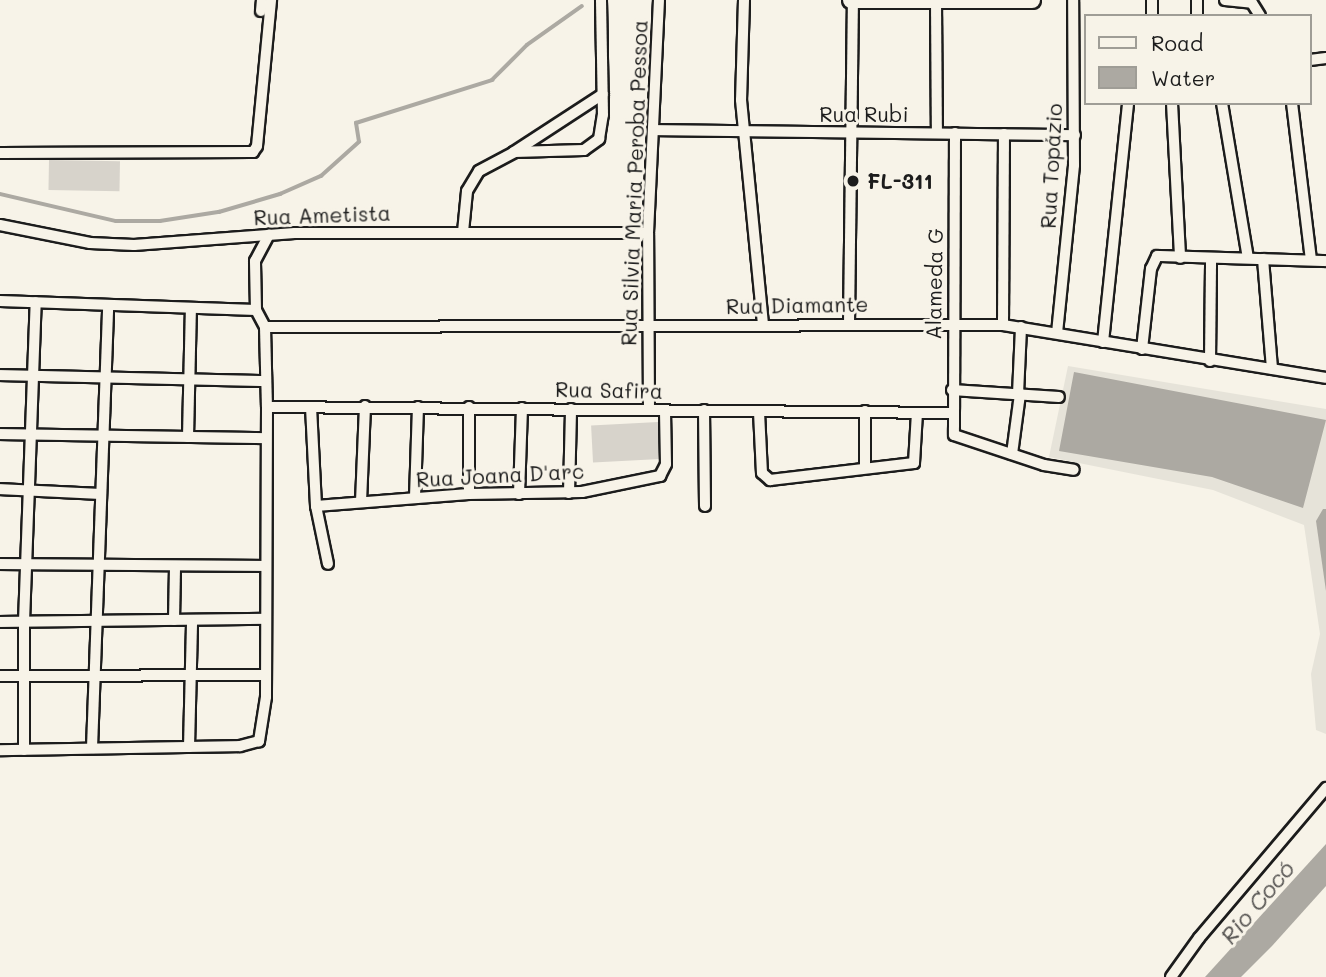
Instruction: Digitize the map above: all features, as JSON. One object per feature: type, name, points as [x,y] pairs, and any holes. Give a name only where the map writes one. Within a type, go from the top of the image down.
[{"type":"street","points":[[0,153],[253,152],[257,146],[271,0]]},
{"type":"street","points":[[514,152],[590,148],[601,132],[601,0]]},
{"type":"street","name":"Rua Silvia Maria Peroba Pessoa","points":[[649,410],[646,327],[648,233],[659,0]]},
{"type":"street","points":[[744,0],[744,131],[763,323]]},
{"type":"street","points":[[849,323],[852,0],[1032,0]]},
{"type":"street","name":"Rua Topázio","points":[[1056,333],[1080,92],[1073,0]]},
{"type":"street","points":[[1225,0],[1252,3],[1260,13]]},
{"type":"street","points":[[936,2],[937,133]]},
{"type":"street","points":[[463,232],[470,183],[480,170],[514,152],[603,94]]},
{"type":"street","points":[[1103,342],[1128,105]]},
{"type":"street","points":[[1172,105],[1180,258]]},
{"type":"street","points":[[1222,105],[1248,258]]},
{"type":"street","points":[[1292,105],[1311,260]]},
{"type":"street","name":"Rua Rubi","points":[[653,130],[1075,135]]},
{"type":"street","name":"Alameda G","points":[[955,133],[952,325],[954,435],[1012,454]]},
{"type":"street","points":[[1003,325],[1004,134]]},
{"type":"street","name":"Rua Ametista","points":[[0,225],[90,243],[134,245],[269,234],[648,233]]},
{"type":"street","points":[[0,750],[240,746],[259,741],[266,675],[264,619],[267,407],[255,261],[269,234]]},
{"type":"street","points":[[1142,349],[1152,264],[1157,256],[1212,260],[1248,258],[1326,261]]},
{"type":"street","points":[[1263,259],[1272,369]]},
{"type":"street","points":[[1210,361],[1212,260]]},
{"type":"street","name":"Rua Diamante","points":[[0,301],[191,308],[261,318],[646,327],[763,323],[1003,325],[1326,378]]},
{"type":"street","points":[[24,750],[24,622],[36,302]]},
{"type":"street","points":[[92,748],[108,306]]},
{"type":"street","points":[[188,437],[191,308]]},
{"type":"street","points":[[1021,327],[1019,394],[1012,454],[1074,470]]},
{"type":"street","points":[[0,375],[266,381]]},
{"type":"street","points":[[953,390],[1059,397]]},
{"type":"street","name":"Rua Safira","points":[[267,407],[952,413]]},
{"type":"street","points":[[311,407],[316,506],[328,564]]},
{"type":"street","points":[[361,502],[365,407]]},
{"type":"street","points":[[415,497],[418,407]]},
{"type":"street","points":[[469,407],[469,494]]},
{"type":"street","points":[[519,494],[522,408]]},
{"type":"street","points":[[569,493],[571,409]]},
{"type":"street","name":"Rua Joana D'arc","points":[[316,506],[469,494],[569,493],[660,475],[666,464],[665,410]]},
{"type":"street","points":[[704,410],[705,506]]},
{"type":"street","points":[[865,411],[865,466]]},
{"type":"street","points":[[759,412],[762,473],[770,480],[865,466],[914,463],[917,413]]},
{"type":"street","points":[[0,434],[266,438]]},
{"type":"street","points":[[0,489],[101,494]]},
{"type":"street","points":[[0,564],[99,567],[265,566]]},
{"type":"street","points":[[174,620],[175,567]]},
{"type":"street","points":[[0,622],[264,619]]},
{"type":"street","points":[[189,747],[192,620]]},
{"type":"street","points":[[0,676],[266,675]]},
{"type":"street","points":[[1171,977],[1199,938],[1326,788]]},
{"type":"shaded area","points":[[49,160],[120,161],[119,191],[48,190]]},
{"type":"shaded area","points":[[1068,366],[1326,409],[1326,734],[1316,730],[1311,674],[1320,634],[1304,525],[1213,490],[1049,457]]},
{"type":"shaded area","points":[[658,422],[660,459],[593,462],[591,426]]},
{"type":"water","points":[[1074,372],[1326,420],[1303,508],[1212,477],[1059,451]]},
{"type":"water","points":[[1323,509],[1326,509],[1326,591],[1316,521]]},
{"type":"water","name":"Rio Cocó","points":[[1326,844],[1326,886],[1272,946],[1241,977],[1205,977]]},
{"type":"waterway","points":[[0,194],[116,221],[160,221],[219,212],[280,194],[321,176],[359,142],[356,123],[492,80],[527,45],[582,6]]},
{"type":"place","name":"FL-311","points":[[853,181]]}]
